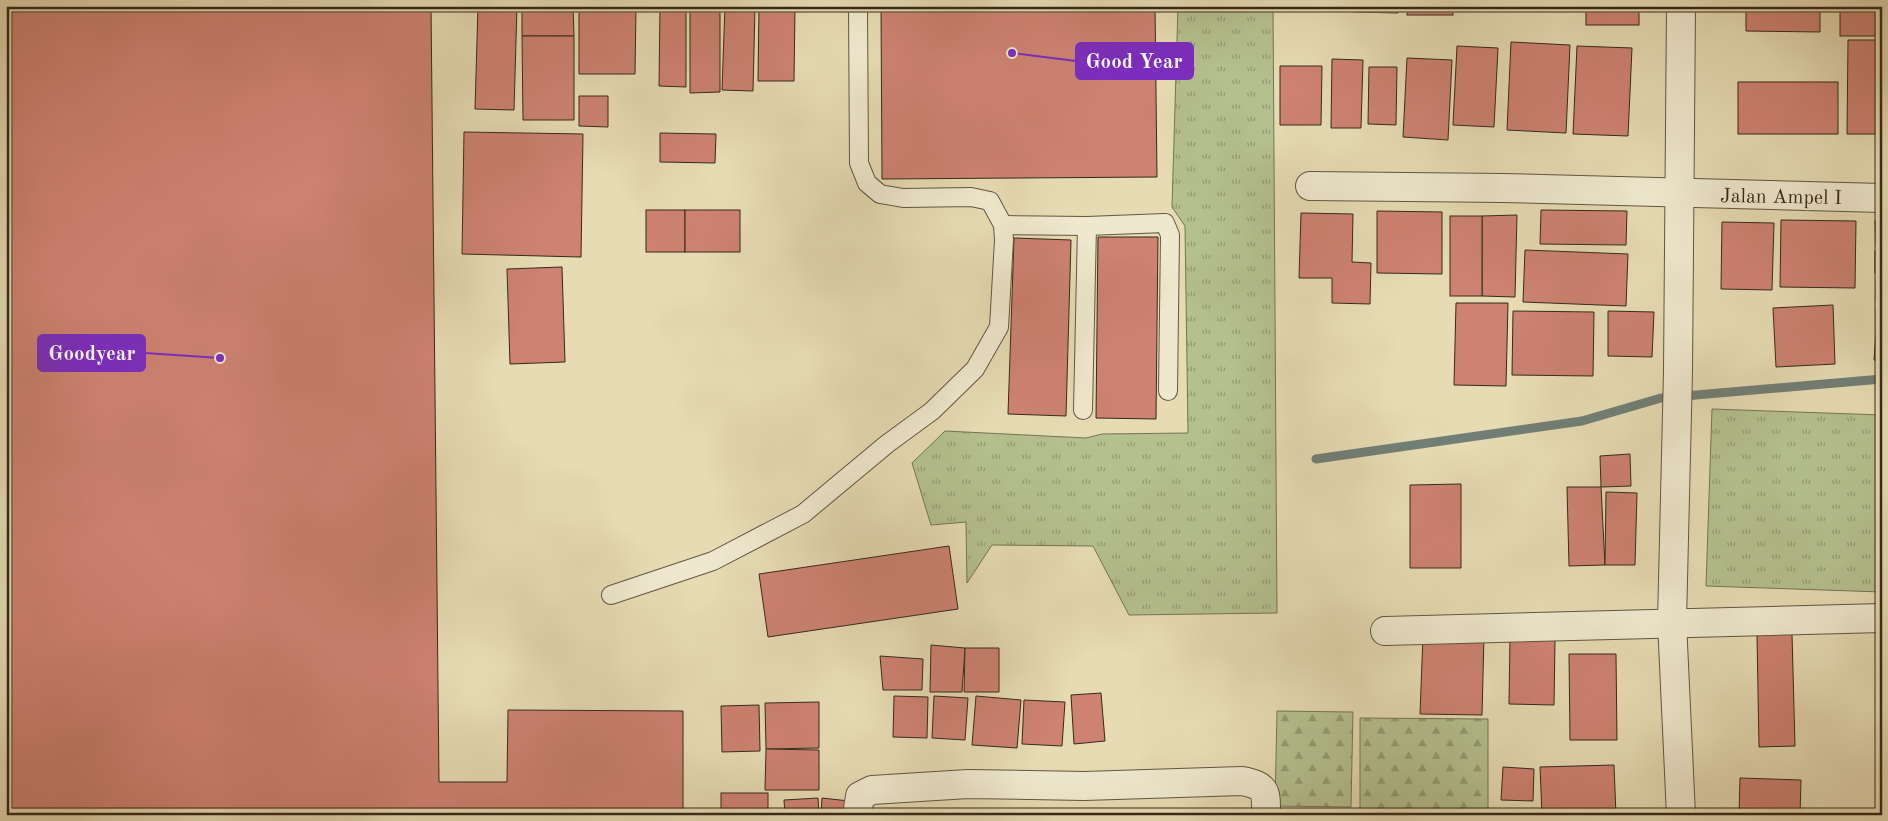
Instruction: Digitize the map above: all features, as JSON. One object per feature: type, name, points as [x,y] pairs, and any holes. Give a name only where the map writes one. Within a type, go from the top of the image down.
[{"type":"street","points":[[1681,6],[1677,450],[1672,622],[1681,815]]},
{"type":"street","name":"Jalan Ampel I","points":[[1310,186],[1503,188],[1882,198]]},
{"type":"street","points":[[1385,631],[1882,618]]},
{"type":"street","points":[[857,815],[860,796],[872,790],[968,784],[1084,786],[1242,780],[1262,787],[1266,795],[1266,815]]},
{"type":"lane","points":[[611,595],[712,561],[803,514],[887,444],[932,411],[976,369],[1000,327],[1004,225],[990,201],[972,197],[903,198],[880,194],[867,184],[858,163],[858,6]]},
{"type":"lane","points":[[1004,225],[1086,226],[1165,223],[1170,235],[1168,391]]},
{"type":"lane","points":[[1083,410],[1086,226]]},
{"type":"green space","points":[[1178,6],[1273,6],[1277,613],[1129,615],[1093,546],[992,545],[967,583],[966,522],[931,525],[912,463],[945,431],[1086,438],[1102,434],[1188,433],[1185,226],[1172,207]]},
{"type":"green space","points":[[1712,409],[1882,415],[1882,592],[1706,586]]},
{"type":"green space","points":[[1277,711],[1353,712],[1351,807],[1275,806]]},
{"type":"green space","points":[[1360,718],[1488,719],[1488,815],[1360,815]]},
{"type":"building","points":[[6,6],[431,6],[439,782],[507,782],[508,710],[683,711],[683,815],[6,815]]},
{"type":"building","points":[[478,6],[517,6],[514,110],[475,109]]},
{"type":"building","points":[[522,6],[573,6],[574,36],[522,36]]},
{"type":"building","points":[[579,6],[636,6],[635,74],[579,74]]},
{"type":"building","points":[[660,6],[686,6],[686,87],[659,86]]},
{"type":"building","points":[[690,6],[720,6],[720,92],[690,93]]},
{"type":"building","points":[[725,6],[755,6],[753,91],[722,90]]},
{"type":"building","points":[[759,6],[795,6],[794,81],[758,81]]},
{"type":"building","points":[[881,6],[1155,6],[1157,177],[882,179]]},
{"type":"building","points":[[1355,6],[1398,6],[1398,13],[1355,12]]},
{"type":"building","points":[[1407,6],[1453,6],[1453,15],[1407,15]]},
{"type":"building","points":[[1586,6],[1639,6],[1639,25],[1586,25]]},
{"type":"building","points":[[1746,6],[1834,6],[1834,10],[1820,10],[1820,32],[1746,31]]},
{"type":"building","points":[[1840,6],[1882,6],[1882,36],[1840,36]]},
{"type":"building","points":[[522,36],[574,36],[574,120],[523,120]]},
{"type":"building","points":[[1848,40],[1882,40],[1882,134],[1847,134]]},
{"type":"building","points":[[1511,42],[1570,45],[1566,133],[1507,130]]},
{"type":"building","points":[[1457,46],[1498,48],[1494,127],[1453,125]]},
{"type":"building","points":[[1577,46],[1632,48],[1628,136],[1573,134]]},
{"type":"building","points":[[1407,58],[1452,60],[1448,140],[1403,137]]},
{"type":"building","points":[[1332,59],[1363,60],[1361,128],[1331,128]]},
{"type":"building","points":[[1280,66],[1322,66],[1321,125],[1280,125]]},
{"type":"building","points":[[1369,67],[1397,67],[1396,125],[1368,124]]},
{"type":"building","points":[[1738,82],[1838,82],[1838,134],[1738,134]]},
{"type":"building","points":[[579,96],[608,96],[608,127],[579,126]]},
{"type":"building","points":[[464,132],[583,134],[581,257],[462,254]]},
{"type":"building","points":[[660,133],[716,134],[715,163],[660,162]]},
{"type":"building","points":[[646,210],[685,210],[685,252],[646,252]]},
{"type":"building","points":[[685,210],[740,210],[740,252],[685,252]]},
{"type":"building","points":[[1541,210],[1627,211],[1626,245],[1540,244]]},
{"type":"building","points":[[1377,211],[1442,212],[1442,274],[1377,273]]},
{"type":"building","points":[[1301,213],[1353,214],[1352,262],[1371,263],[1370,304],[1332,303],[1332,278],[1299,278]]},
{"type":"building","points":[[1517,215],[1515,297],[1482,296],[1482,216]]},
{"type":"building","points":[[1450,216],[1482,216],[1482,296],[1450,296]]},
{"type":"building","points":[[1781,220],[1856,221],[1855,288],[1780,287]]},
{"type":"building","points":[[1875,221],[1882,221],[1882,246],[1876,246]]},
{"type":"building","points":[[1722,222],[1774,223],[1772,290],[1721,289]]},
{"type":"building","points":[[1098,237],[1158,237],[1156,419],[1096,418]]},
{"type":"building","points":[[1014,238],[1071,240],[1066,416],[1008,414]]},
{"type":"building","points":[[1525,250],[1628,254],[1626,306],[1523,302]]},
{"type":"building","points":[[1875,251],[1882,251],[1882,273],[1875,273]]},
{"type":"building","points":[[562,267],[565,362],[510,364],[507,269]]},
{"type":"building","points":[[1876,281],[1882,281],[1882,301],[1876,301]]},
{"type":"building","points":[[1456,303],[1508,303],[1506,386],[1454,385]]},
{"type":"building","points":[[1833,305],[1835,364],[1776,367],[1773,308]]},
{"type":"building","points":[[1876,308],[1882,308],[1882,332],[1876,332]]},
{"type":"building","points":[[1513,311],[1594,312],[1593,376],[1512,375]]},
{"type":"building","points":[[1608,311],[1654,312],[1652,357],[1608,356]]},
{"type":"building","points":[[1876,332],[1882,332],[1882,360],[1874,360]]},
{"type":"building","points":[[1630,454],[1631,486],[1601,487],[1600,456]]},
{"type":"building","points":[[1461,484],[1461,568],[1410,568],[1410,485]]},
{"type":"building","points":[[1567,487],[1601,487],[1605,565],[1569,566]]},
{"type":"building","points":[[1606,492],[1637,493],[1635,565],[1605,565]]},
{"type":"building","points":[[949,546],[958,609],[768,637],[759,574]]},
{"type":"building","points":[[1792,634],[1795,746],[1759,747],[1757,635]]},
{"type":"building","points":[[1423,635],[1484,636],[1482,715],[1420,714]]},
{"type":"building","points":[[1510,639],[1555,640],[1554,705],[1509,704]]},
{"type":"building","points":[[931,645],[965,648],[962,692],[930,692]]},
{"type":"building","points":[[965,648],[999,648],[999,692],[964,692]]},
{"type":"building","points":[[1569,654],[1616,654],[1617,740],[1570,740]]},
{"type":"building","points":[[880,656],[923,659],[922,690],[883,690]]},
{"type":"building","points":[[1101,693],[1105,741],[1074,744],[1071,695]]},
{"type":"building","points":[[894,696],[928,697],[927,738],[893,737]]},
{"type":"building","points":[[934,696],[968,698],[965,740],[932,738]]},
{"type":"building","points":[[976,696],[1021,700],[1017,748],[972,745]]},
{"type":"building","points":[[1024,700],[1065,702],[1062,746],[1022,744]]},
{"type":"building","points":[[819,702],[819,748],[766,749],[765,703]]},
{"type":"building","points":[[759,705],[760,751],[722,752],[721,706]]},
{"type":"building","points":[[766,749],[819,750],[819,790],[765,790]]},
{"type":"building","points":[[1614,765],[1616,815],[1542,815],[1540,767]]},
{"type":"building","points":[[1503,767],[1534,769],[1533,801],[1501,800]]},
{"type":"building","points":[[1740,778],[1801,780],[1800,815],[1739,815]]},
{"type":"building","points":[[721,793],[768,793],[768,815],[721,815]]},
{"type":"building","points":[[818,798],[819,815],[785,815],[784,800]]},
{"type":"building","points":[[822,798],[849,801],[848,815],[821,815]]},
{"type":"building","points":[[974,811],[1014,812],[1014,815],[973,815]]},
{"type":"waterway","points":[[1316,459],[1582,421],[1661,398],[1882,379]]},
{"type":"place","name":"Good Year","points":[[1012,53]]},
{"type":"place","name":"Goodyear","points":[[220,358]]}]
